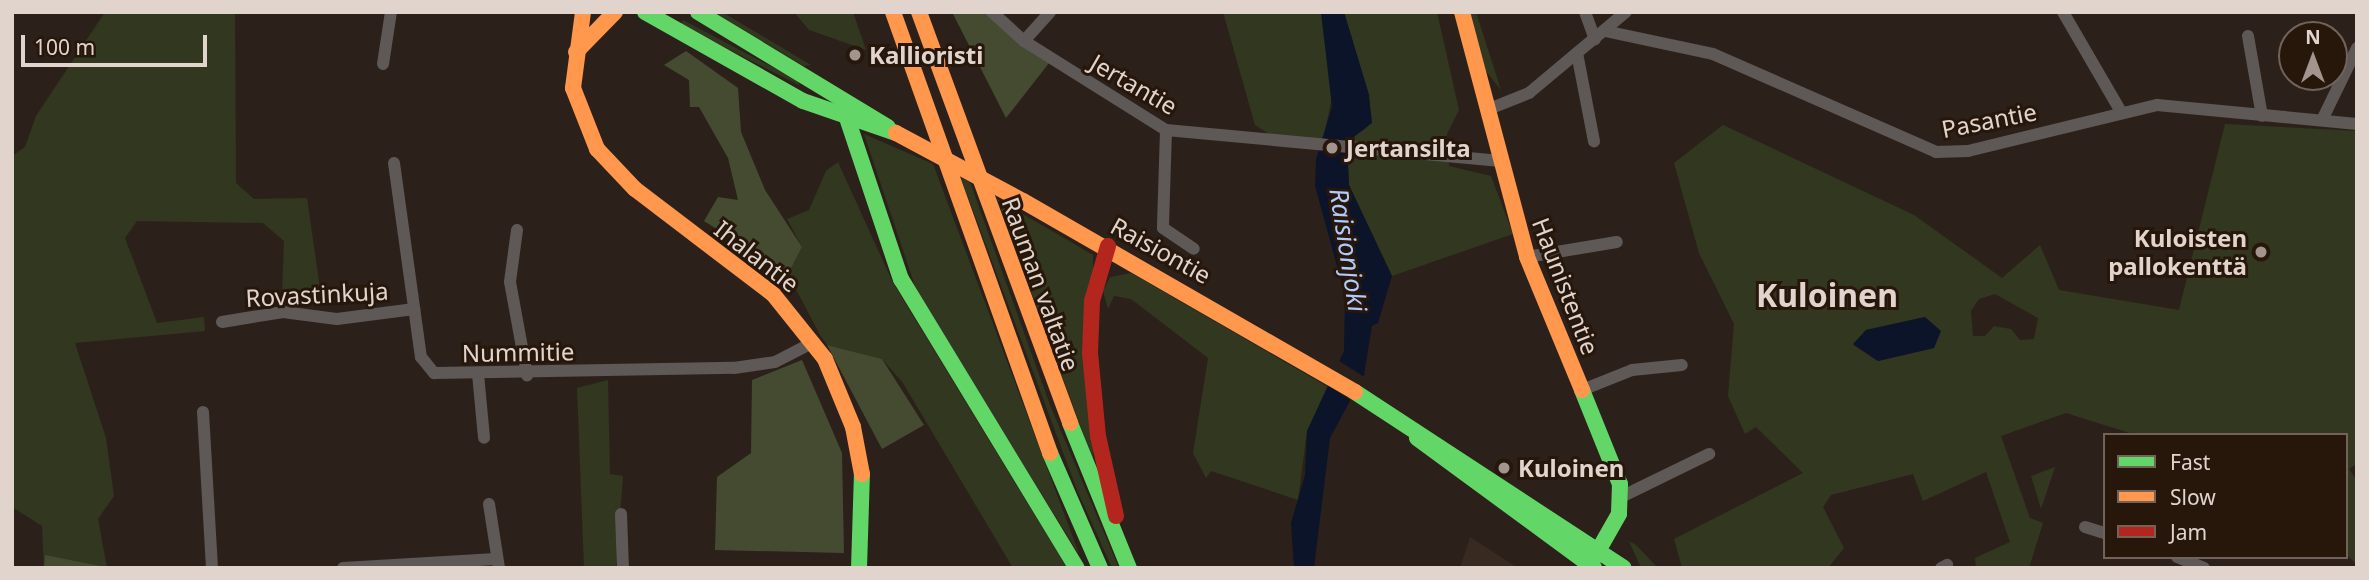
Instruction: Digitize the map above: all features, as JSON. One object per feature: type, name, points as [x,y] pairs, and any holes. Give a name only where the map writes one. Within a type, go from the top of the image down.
[{"type":"main road","name":"Ihalantie","points":[[583,12],[574,54],[579,113],[608,164],[760,283],[814,342],[835,380],[859,451],[865,525],[859,568]]},
{"type":"main road","points":[[574,54],[615,12]]},
{"type":"main road","name":"Raisiontie","points":[[645,12],[848,121],[897,133]]},
{"type":"main road","name":"Raisiontie","points":[[698,12],[897,133],[1108,246],[1312,364],[1624,568]]},
{"type":"main road","name":"Rauman valtatie","points":[[892,12],[1057,472],[1100,568]]},
{"type":"main road","name":"Rauman valtatie","points":[[919,12],[1018,295],[1128,566]]},
{"type":"main road","name":"Haunistentie","points":[[1462,12],[1527,257],[1623,496]]},
{"type":"main road","points":[[848,121],[880,233],[901,279],[1077,568]]},
{"type":"main road","points":[[1108,246],[1092,300],[1091,379],[1128,566]]},
{"type":"main road","name":"Raisiontie","points":[[1396,418],[1439,459],[1592,566]]},
{"type":"main road","points":[[1592,566],[1623,496]]},
{"type":"street","points":[[383,64],[391,12]]},
{"type":"street","name":"Jertantie","points":[[992,12],[1024,41],[1166,130],[1318,147],[1349,147],[1501,161]]},
{"type":"street","points":[[1024,41],[1050,12]]},
{"type":"street","points":[[1585,12],[1600,35]]},
{"type":"street","points":[[1489,109],[1529,93],[1626,12]]},
{"type":"street","points":[[2063,12],[2120,110]]},
{"type":"street","name":"Pasantie","points":[[1600,35],[1713,54],[1936,152],[1968,151],[2120,110],[2182,106],[2262,116],[2324,116],[2357,124]]},
{"type":"street","points":[[2248,36],[2262,116]]},
{"type":"street","points":[[2324,116],[2357,48]]},
{"type":"street","points":[[1577,53],[1594,141]]},
{"type":"street","points":[[1166,130],[1163,228],[1194,249]]},
{"type":"street","name":"Nummitie","points":[[394,163],[414,309],[428,370],[527,375],[746,366],[790,357],[814,342]]},
{"type":"street","points":[[517,230],[510,282],[527,375]]},
{"type":"street","points":[[1527,257],[1617,242]]},
{"type":"street","name":"Rovastinkuja","points":[[222,322],[283,312],[337,319],[414,309]]},
{"type":"street","points":[[1582,390],[1632,370],[1682,365]]},
{"type":"street","points":[[478,374],[484,438]]},
{"type":"street","points":[[202,412],[212,568]]},
{"type":"street","points":[[1623,496],[1709,454]]},
{"type":"street","points":[[343,568],[498,563],[489,504]]},
{"type":"street","points":[[621,514],[623,568]]},
{"type":"street","points":[[2085,527],[2103,532]]},
{"type":"street","points":[[2182,559],[2204,568]]},
{"type":"shaded area","points":[[1470,537],[1518,568],[1460,568]]},
{"type":"green space","points":[[105,12],[235,12],[236,183],[254,199],[307,198],[320,288],[282,294],[284,241],[263,223],[137,221],[125,238],[157,323],[204,317],[205,331],[75,343],[106,438],[114,496],[98,519],[107,568],[44,568],[42,526],[12,507],[12,156],[25,147],[36,116]]},
{"type":"green space","points":[[714,12],[722,12],[811,65],[804,66]]},
{"type":"green space","points":[[794,12],[853,12],[866,50],[809,30]]},
{"type":"green space","points":[[952,12],[985,12],[1049,63],[1006,118]]},
{"type":"green space","points":[[1223,12],[1321,12],[1332,97],[1323,140],[1272,136],[1255,125]]},
{"type":"green space","points":[[1344,12],[1437,12],[1459,110],[1447,134],[1449,166],[1491,176],[1513,234],[1392,276],[1349,185],[1347,142],[1366,128],[1369,95]]},
{"type":"green space","points":[[1470,12],[1476,12],[1501,90],[1484,69]]},
{"type":"green space","points":[[683,20],[797,80],[800,86],[680,24]]},
{"type":"green space","points":[[686,51],[738,88],[741,132],[765,190],[802,247],[788,274],[704,221],[718,197],[738,200],[728,158],[699,107],[690,107],[689,80],[664,65]]},
{"type":"green space","points":[[2225,124],[2357,131],[2357,464],[2349,469],[2357,481],[2357,565],[2348,556],[2348,433],[2130,433],[2066,413],[2001,436],[2030,518],[2043,523],[2029,568],[1976,568],[1975,558],[2010,542],[1986,472],[1923,501],[1913,474],[1831,495],[1823,507],[1844,548],[1828,568],[1682,568],[1674,539],[1803,473],[1756,427],[1745,434],[1728,396],[1734,324],[1699,253],[1674,163],[1723,125],[1914,215],[2002,278],[2040,245],[2059,290],[2179,310]],"holes":[[[1995,294],[2038,318],[2034,339],[2020,340],[2011,329],[1994,326],[1985,336],[1973,336],[1971,311],[1979,299]],[[1925,317],[1934,348],[1878,361],[1853,345],[1866,330]]]},
{"type":"green space","points":[[864,134],[933,164],[1080,556],[918,295]]},
{"type":"green space","points":[[838,162],[893,283],[1067,568],[1013,568],[903,383],[882,359],[827,345],[820,335],[788,274],[802,247],[787,219],[809,210],[826,171]]},
{"type":"green space","points":[[961,178],[970,182],[1050,405],[1119,568],[1112,568],[1077,490]]},
{"type":"green space","points":[[997,199],[1093,255],[1093,460]]},
{"type":"green space","points":[[1131,273],[1328,387],[1307,431],[1298,500],[1211,471],[1206,478],[1193,453],[1208,358],[1131,299],[1114,296],[1108,309],[1103,291],[1110,277]]},
{"type":"green space","points":[[827,345],[882,359],[924,425],[882,449]]},
{"type":"green space","points":[[802,360],[842,453],[844,553],[715,550],[717,477],[751,453],[752,380]]},
{"type":"green space","points":[[608,380],[610,474],[623,476],[616,568],[584,568],[577,388]]},
{"type":"green space","points":[[2055,467],[2041,509],[2031,476]]},
{"type":"green space","points":[[1629,541],[1636,545],[1658,568],[1641,568]]},
{"type":"green space","points":[[45,555],[105,567],[107,568],[44,568]]},
{"type":"water","name":"Raisionjoki","points":[[1321,12],[1344,12],[1369,95],[1372,123],[1347,142],[1349,185],[1392,276],[1378,323],[1372,326],[1364,375],[1330,438],[1314,568],[1294,568],[1291,523],[1305,475],[1307,431],[1344,351],[1345,295],[1315,186],[1316,159],[1332,107]]},
{"type":"water","points":[[1925,317],[1941,331],[1934,348],[1878,361],[1853,344],[1866,330]]},
{"type":"pier","points":[[1336,359],[1366,378],[1353,402],[1326,384]]},
{"type":"traffic: fast","points":[[645,12],[803,101],[896,133]]},
{"type":"traffic: fast","points":[[698,12],[888,127]]},
{"type":"traffic: fast","points":[[848,121],[901,279],[1077,568]]},
{"type":"traffic: fast","points":[[1582,390],[1620,484],[1619,514],[1590,565]]},
{"type":"traffic: fast","points":[[1355,392],[1624,568]]},
{"type":"traffic: fast","points":[[1070,423],[1129,568]]},
{"type":"traffic: fast","points":[[1417,438],[1594,568]]},
{"type":"traffic: fast","points":[[1050,453],[1100,568]]},
{"type":"traffic: fast","points":[[859,568],[862,474]]},
{"type":"traffic: slow","points":[[583,12],[573,88],[597,149],[635,189],[773,294],[825,359],[853,427],[862,474]]},
{"type":"traffic: slow","points":[[576,52],[615,12]]},
{"type":"traffic: slow","points":[[893,12],[1050,453]]},
{"type":"traffic: slow","points":[[919,12],[1070,423]]},
{"type":"traffic: slow","points":[[1462,12],[1527,257],[1582,390]]},
{"type":"traffic: slow","points":[[896,133],[1023,201]]},
{"type":"traffic: slow","points":[[1023,201],[1355,392]]},
{"type":"traffic: jam","points":[[1108,246],[1092,301],[1090,353],[1098,436],[1116,516]]},
{"type":"place","name":"Kallioristi","points":[[855,55]]},
{"type":"place","name":"Jertansilta","points":[[1332,148]]},
{"type":"place","name":"Kuloisten pallokenttä","points":[[2261,252]]},
{"type":"place","name":"Kuloinen","points":[[1504,468]]},
{"type":"district","name":"Kuloinen","points":[[1827,295]]}]
